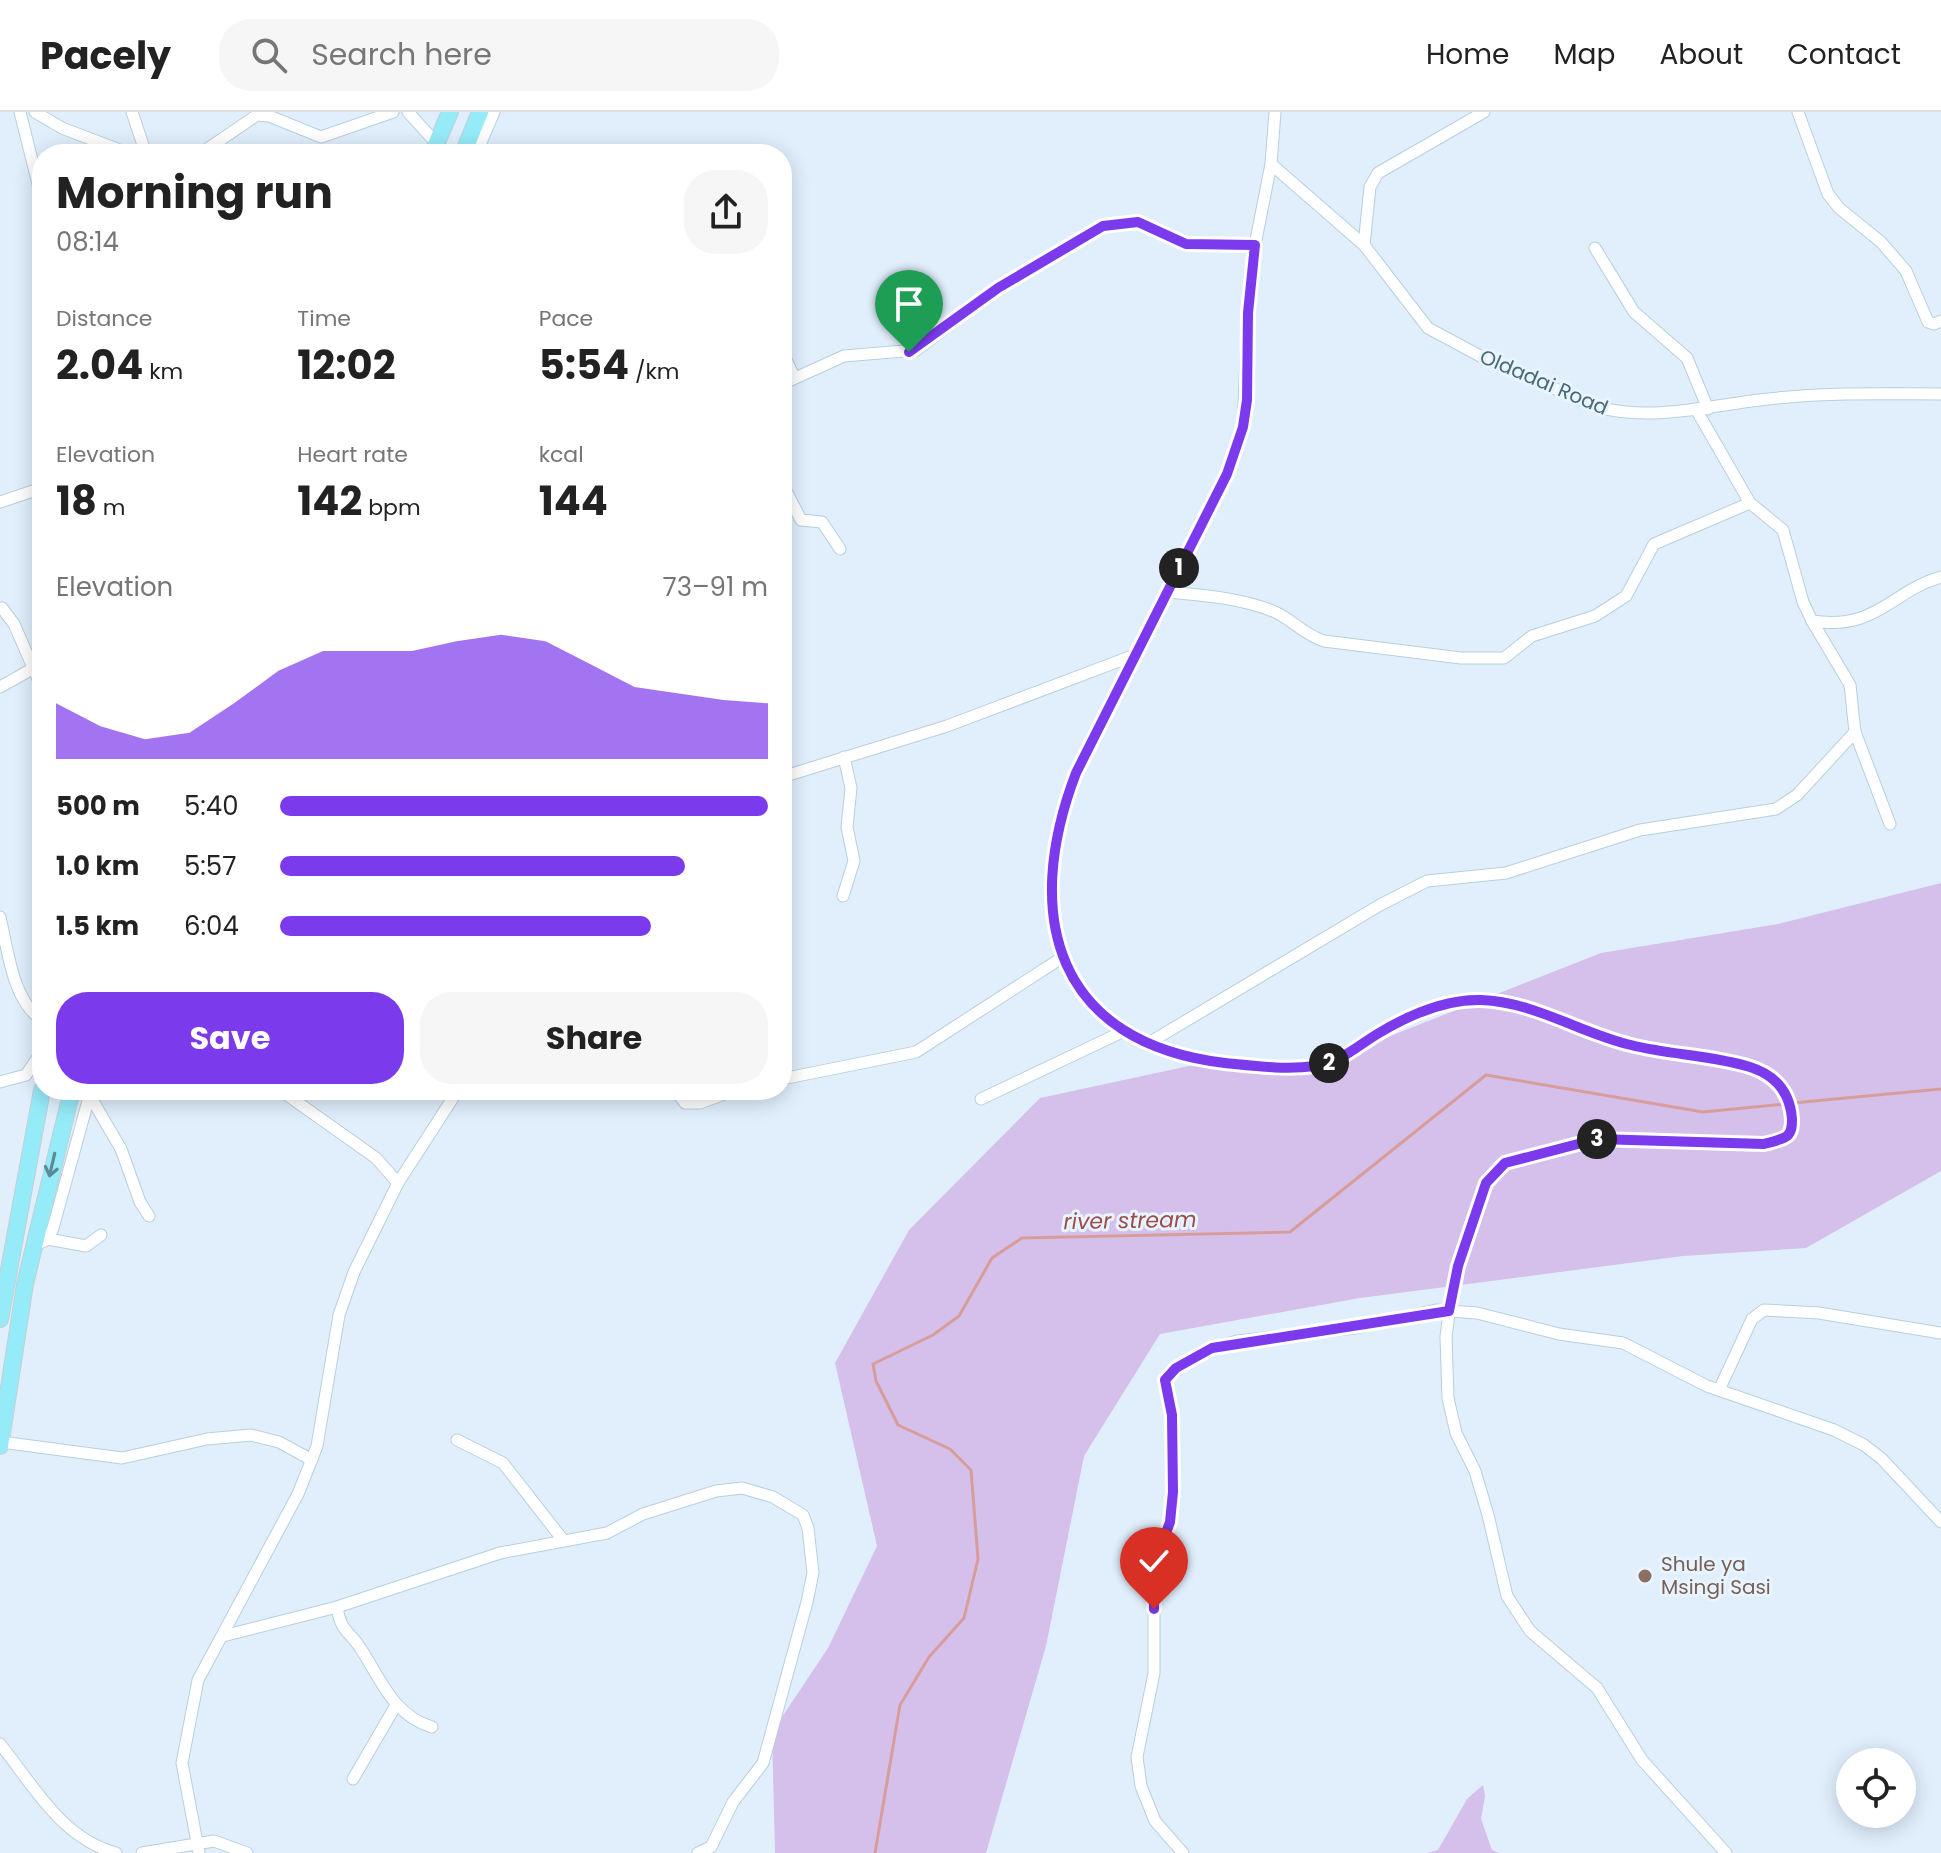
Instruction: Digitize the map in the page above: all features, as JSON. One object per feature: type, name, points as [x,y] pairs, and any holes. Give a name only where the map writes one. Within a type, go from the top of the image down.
[{"type":"highway","points":[[437,144],[450,112]]},
{"type":"highway","points":[[467,144],[480,112]]},
{"type":"highway","points":[[0,1319],[40,1100]]},
{"type":"highway","points":[[0,1444],[70,1100]]},
{"type":"street","points":[[20,112],[32,160]]},
{"type":"street","points":[[35,112],[62,128],[104,144]]},
{"type":"street","points":[[132,112],[143,144]]},
{"type":"street","points":[[215,144],[257,115],[269,116],[321,137],[393,112]]},
{"type":"street","points":[[408,112],[431,144]]},
{"type":"street","points":[[480,144],[494,112]]},
{"type":"street","points":[[1275,112],[1271,164],[1255,245],[1243,427],[1227,474],[1076,773],[1058,819],[1052,880],[1063,957],[1097,1010],[1122,1032],[1181,1058],[1271,1068],[1314,1066],[1337,1061],[1417,1013],[1443,1004],[1480,1000],[1558,1017],[1630,1045],[1762,1071],[1778,1082],[1789,1104],[1792,1130],[1788,1136],[1764,1144],[1597,1139],[1505,1163],[1486,1183],[1458,1266],[1449,1311],[1446,1357],[1450,1415],[1475,1471],[1507,1596],[1514,1611],[1530,1631],[1597,1688],[1642,1760],[1726,1853]]},
{"type":"street","points":[[1364,245],[1370,187],[1378,173],[1484,112]]},
{"type":"street","points":[[1798,112],[1828,194],[1839,208],[1881,242],[1906,271],[1928,322],[1934,324],[1941,321]]},
{"type":"street","name":"Oldadai Road","points":[[1271,164],[1364,245],[1428,328],[1482,357],[1616,413],[1702,410],[1812,395],[1941,394]]},
{"type":"street","points":[[792,373],[794,377],[851,354],[901,354],[916,350],[998,288],[1103,226],[1138,222],[1186,244],[1255,245]]},
{"type":"street","points":[[1595,248],[1634,312],[1687,358],[1702,410],[1750,503],[1778,524],[1786,536],[1803,602],[1850,685],[1855,732],[1890,824]]},
{"type":"street","points":[[0,502],[32,491]]},
{"type":"street","points":[[792,502],[801,520],[822,522],[840,549]]},
{"type":"street","points":[[1168,592],[1270,609],[1309,636],[1324,641],[1461,658],[1499,659],[1532,636],[1609,609],[1632,589],[1654,544],[1750,503]]},
{"type":"street","points":[[1812,621],[1864,617],[1883,611],[1924,583],[1941,577]]},
{"type":"street","points":[[2,608],[14,624],[32,664]]},
{"type":"street","points":[[792,774],[947,726],[1135,655]]},
{"type":"street","points":[[0,687],[32,669]]},
{"type":"street","points":[[1147,1044],[1380,905],[1427,881],[1506,873],[1640,830],[1776,809],[1797,795],[1855,732]]},
{"type":"street","points":[[843,896],[854,861],[847,827],[851,788],[844,757]]},
{"type":"street","points":[[0,917],[17,983],[32,1012]]},
{"type":"street","points":[[792,1077],[916,1052],[1063,957]]},
{"type":"street","points":[[981,1099],[1122,1032]]},
{"type":"street","points":[[0,1082],[26,1075],[32,1066]]},
{"type":"street","points":[[89,1100],[41,1242],[86,1246],[101,1235]]},
{"type":"street","points":[[95,1100],[121,1149],[140,1202],[149,1216]]},
{"type":"street","points":[[294,1100],[376,1158],[398,1183]]},
{"type":"street","points":[[198,1848],[183,1772],[183,1748],[198,1680],[298,1494],[312,1460],[321,1430],[344,1296],[398,1183],[452,1100]]},
{"type":"street","points":[[683,1100],[693,1104],[705,1100]]},
{"type":"street","points":[[1719,1390],[1752,1319],[1764,1310],[1819,1313],[1941,1333]]},
{"type":"street","points":[[1183,1853],[1155,1821],[1141,1786],[1137,1757],[1154,1673],[1154,1565],[1170,1522],[1173,1492],[1172,1415],[1166,1378],[1201,1352],[1237,1341],[1355,1328],[1449,1311],[1623,1343],[1719,1390],[1834,1430],[1864,1445],[1941,1522]]},
{"type":"street","points":[[0,1444],[122,1458],[207,1439],[251,1435],[279,1442],[312,1460]]},
{"type":"street","points":[[457,1440],[503,1463],[563,1540]]},
{"type":"street","points":[[223,1636],[337,1607],[500,1553],[607,1533],[643,1514],[684,1499],[742,1488],[793,1507],[805,1520],[813,1573],[759,1771],[733,1802],[702,1852],[722,1853]]},
{"type":"street","points":[[337,1607],[343,1631],[360,1647],[396,1705],[415,1722],[432,1727]]},
{"type":"street","points":[[353,1779],[396,1705]]},
{"type":"street","points":[[0,1744],[61,1821],[77,1835],[116,1853]]},
{"type":"street","points":[[142,1853],[198,1848],[218,1841],[247,1853]]},
{"type":"shaded area","points":[[1941,883],[1941,1171],[1806,1248],[1683,1256],[1360,1298],[1160,1334],[1084,1456],[1046,1646],[986,1853],[775,1853],[772,1732],[828,1648],[877,1546],[835,1363],[909,1230],[1040,1098],[1212,1061],[1314,1066],[1601,953],[1778,924]]},
{"type":"shaded area","points":[[1483,1785],[1485,1796],[1481,1819],[1492,1850],[1499,1853],[1427,1853],[1438,1850],[1467,1799]]},
{"type":"waterway","name":"river stream","points":[[875,1853],[900,1705],[929,1657],[964,1618],[978,1559],[971,1470],[950,1449],[898,1425],[876,1381],[873,1364],[933,1335],[959,1316],[992,1258],[1022,1238],[1290,1232],[1486,1075],[1703,1112],[1786,1104]]},
{"type":"waterway","name":"river stream","points":[[1793,1103],[1941,1089]]},
{"type":"place","name":"Shule ya Msingi Sasi","points":[[1645,1576]]},
{"type":"route","points":[[909,352],[916,350],[998,288],[1103,226],[1138,222],[1173,241],[1186,244],[1210,247],[1255,245],[1248,313],[1247,400],[1243,427],[1227,474],[1076,773],[1058,819],[1052,880],[1053,904],[1063,957],[1076,982],[1097,1010],[1122,1032],[1181,1058],[1271,1068],[1314,1066],[1337,1061],[1377,1034],[1417,1013],[1443,1004],[1480,1000],[1558,1017],[1630,1045],[1762,1071],[1778,1082],[1789,1100],[1792,1130],[1788,1136],[1764,1144],[1597,1139],[1505,1163],[1486,1183],[1458,1266],[1449,1311],[1436,1310],[1355,1328],[1237,1341],[1201,1352],[1176,1368],[1165,1380],[1172,1415],[1174,1472],[1170,1522],[1157,1550],[1154,1565],[1154,1609]]}]
